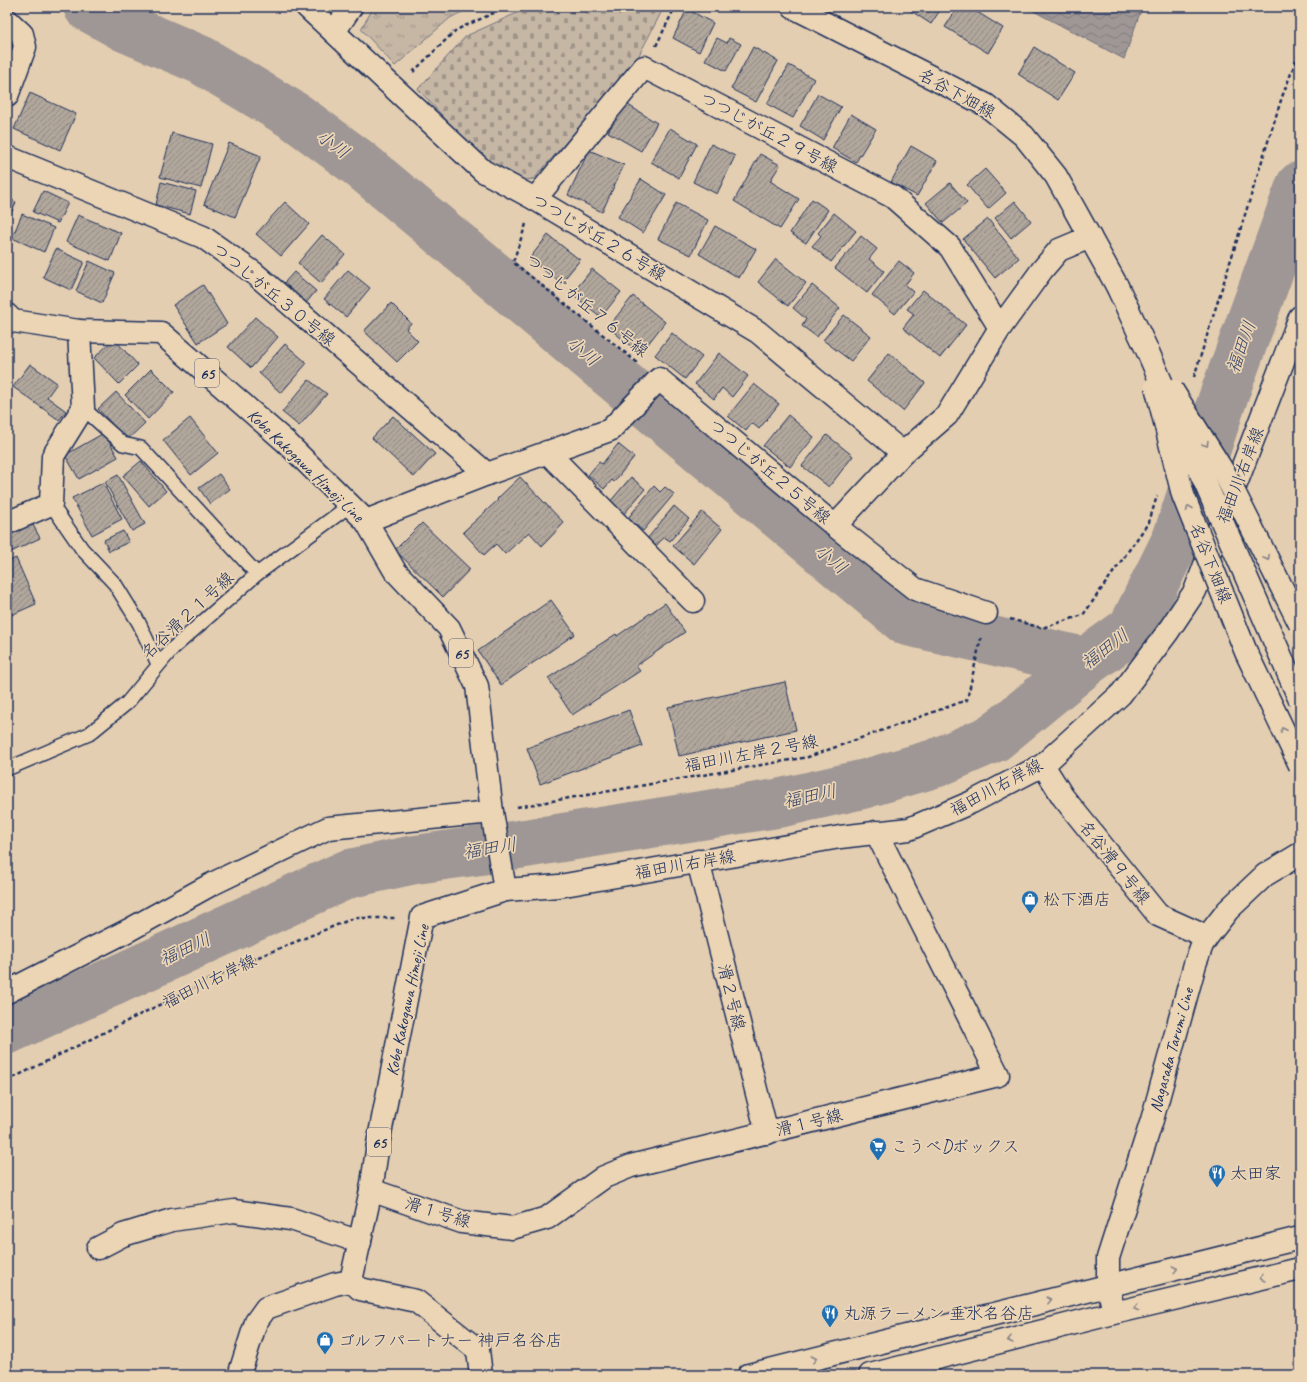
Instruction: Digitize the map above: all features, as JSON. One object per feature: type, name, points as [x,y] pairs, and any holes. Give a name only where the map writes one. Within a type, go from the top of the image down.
[{"type":"street","name":"つつじが丘２６号線","points":[[307,7],[483,171],[535,199],[758,332],[903,453]]},
{"type":"street","points":[[334,32],[351,7]]},
{"type":"street","name":"名谷下畑線","points":[[793,7],[986,105],[1024,136],[1056,176],[1117,286],[1148,352],[1300,700]]},
{"type":"street","points":[[7,20],[22,34],[25,47],[7,96]]},
{"type":"street","points":[[535,199],[644,67]]},
{"type":"street","name":"つつじが丘２９号線","points":[[644,67],[893,197],[950,247],[1000,328]]},
{"type":"street","name":"つつじが丘３０号線","points":[[7,157],[203,237],[254,273],[487,474]]},
{"type":"street","name":"つつじが丘２５号線","points":[[658,379],[836,526],[903,453],[947,415],[1000,328],[1042,270],[1059,250],[1090,237]]},
{"type":"street","name":"Kobe Kakogawa Himeji Line","points":[[7,315],[14,321],[79,331],[161,333],[286,442],[349,506],[366,521],[394,571],[449,628],[477,686],[492,812],[505,890],[422,917],[371,1190],[351,1281]]},
{"type":"street","name":"福田川右岸線","points":[[505,890],[559,886],[840,836],[908,829],[972,802],[1043,765],[1121,694],[1167,633],[1195,591],[1300,317]]},
{"type":"street","points":[[7,523],[51,504],[53,456],[83,408],[79,331]]},
{"type":"street","name":"名谷下畑線","points":[[1148,352],[1226,476],[1300,624]]},
{"type":"street","name":"名谷下畑線","points":[[1148,352],[1183,495],[1246,652],[1300,766]]},
{"type":"street","points":[[366,521],[487,474],[610,430],[658,379]]},
{"type":"street","points":[[547,452],[693,601]]},
{"type":"street","points":[[836,526],[915,589],[986,612]]},
{"type":"street","name":"名谷滑９号線","points":[[1043,765],[1063,797],[1158,915],[1207,937]]},
{"type":"street","points":[[7,992],[128,930],[212,884],[328,828],[492,812]]},
{"type":"street","name":"滑１号線","points":[[371,1190],[462,1222],[512,1228],[547,1218],[604,1177],[624,1169],[998,1075],[876,832]]},
{"type":"street","name":"Nagasaka Tarumi Line","points":[[1114,1313],[1108,1285],[1108,1258],[1152,1120],[1195,964],[1202,945],[1228,910],[1265,875],[1300,854]]},
{"type":"street","name":"滑２号線","points":[[698,861],[767,1133]]},
{"type":"street","points":[[98,1248],[123,1235],[172,1220],[234,1211],[291,1219],[360,1242]]},
{"type":"street","points":[[749,1375],[1300,1238]]},
{"type":"street","points":[[870,1375],[1114,1313],[1300,1269]]},
{"type":"street","points":[[241,1370],[256,1322],[266,1308],[335,1284],[351,1281],[360,1289],[416,1301],[478,1350],[481,1375]]},
{"type":"lane","points":[[83,408],[123,444],[141,448],[257,574]]},
{"type":"lane","points":[[51,504],[82,549],[115,584],[138,623],[158,664]]},
{"type":"lane","name":"名谷滑２１号線","points":[[7,769],[89,734],[126,703],[172,649],[257,574],[349,506]]},
{"type":"path","points":[[395,89],[456,30],[507,7]]},
{"type":"path","points":[[644,67],[675,7]]},
{"type":"path","name":"つつじが丘７６号線","points":[[535,199],[513,262],[658,379]]},
{"type":"path","name":"福田川左岸２号線","points":[[492,812],[808,758],[967,700],[986,612]]},
{"type":"path","name":"福田川右岸線","points":[[7,1081],[241,964],[354,918],[422,917]]},
{"type":"green space","points":[[374,7],[472,7],[450,18],[395,66],[361,29]]},
{"type":"green space","points":[[530,7],[664,7],[636,61],[534,179],[517,181],[485,162],[418,89],[466,36]]},
{"type":"water","points":[[1026,7],[1142,7],[1124,59]]},
{"type":"building","points":[[905,7],[942,7],[931,24]]},
{"type":"building","points":[[958,7],[969,7],[1003,28],[988,53],[945,27]]},
{"type":"building","points":[[687,9],[713,23],[699,52],[673,38]]},
{"type":"building","points":[[717,38],[727,43],[729,38],[741,44],[726,71],[705,60]]},
{"type":"building","points":[[753,47],[778,61],[756,102],[731,89]]},
{"type":"building","points":[[1034,47],[1075,73],[1058,100],[1018,74]]},
{"type":"building","points":[[789,65],[814,79],[793,118],[767,104]]},
{"type":"building","points":[[30,93],[76,114],[60,150],[14,129]]},
{"type":"building","points":[[818,94],[841,107],[823,140],[800,126]]},
{"type":"building","points":[[625,103],[657,123],[641,151],[608,132]]},
{"type":"building","points":[[851,114],[876,129],[856,162],[832,148]]},
{"type":"building","points":[[670,128],[697,144],[679,178],[651,162]]},
{"type":"building","points":[[172,133],[212,144],[201,188],[160,177]]},
{"type":"building","points":[[229,143],[261,156],[235,217],[204,204]]},
{"type":"building","points":[[711,144],[735,156],[717,194],[693,182]]},
{"type":"building","points":[[911,146],[937,161],[917,196],[891,182]]},
{"type":"building","points":[[589,150],[624,165],[602,212],[568,195]]},
{"type":"building","points":[[760,154],[780,165],[770,181],[799,199],[780,229],[734,201]]},
{"type":"building","points":[[985,169],[1006,193],[988,209],[967,185]]},
{"type":"building","points":[[641,179],[666,195],[643,233],[618,217]]},
{"type":"building","points":[[161,182],[196,191],[190,214],[156,205]]},
{"type":"building","points":[[950,183],[967,203],[943,223],[926,203]]},
{"type":"building","points":[[43,191],[68,203],[58,223],[33,212]]},
{"type":"building","points":[[7,198],[16,202],[7,223]]},
{"type":"building","points":[[812,199],[828,210],[806,243],[790,233]]},
{"type":"building","points":[[1015,201],[1031,221],[1011,238],[995,218]]},
{"type":"building","points":[[285,202],[309,224],[281,256],[256,234]]},
{"type":"building","points":[[676,203],[708,220],[691,255],[658,239]]},
{"type":"building","points":[[834,213],[856,231],[831,262],[812,246],[821,236],[818,233]]},
{"type":"building","points":[[22,214],[54,228],[44,252],[12,238]]},
{"type":"building","points":[[78,215],[121,233],[110,261],[66,242]]},
{"type":"building","points":[[988,219],[1019,258],[995,278],[963,239]]},
{"type":"building","points":[[715,226],[756,249],[739,278],[699,254]]},
{"type":"building","points":[[322,235],[345,254],[321,283],[298,263]]},
{"type":"building","points":[[548,235],[580,260],[561,283],[529,259]]},
{"type":"building","points":[[861,236],[877,249],[869,259],[884,271],[867,293],[835,268]]},
{"type":"building","points":[[56,249],[84,262],[71,290],[43,277]]},
{"type":"building","points":[[776,259],[806,283],[788,306],[758,282]]},
{"type":"building","points":[[89,261],[115,273],[102,303],[76,291]]},
{"type":"building","points":[[899,261],[914,273],[905,285],[913,292],[895,314],[872,295]]},
{"type":"building","points":[[592,269],[621,292],[601,317],[572,294]]},
{"type":"building","points":[[348,270],[370,288],[346,317],[324,299]]},
{"type":"building","points":[[294,272],[316,291],[306,303],[284,283]]},
{"type":"building","points":[[203,285],[227,324],[198,343],[173,305]]},
{"type":"building","points":[[812,285],[840,308],[817,337],[802,326],[806,319],[793,308]]},
{"type":"building","points":[[923,290],[966,325],[940,358],[903,328],[914,314],[907,309]]},
{"type":"building","points":[[633,296],[665,322],[640,354],[608,327]]},
{"type":"building","points":[[391,303],[411,323],[406,329],[418,341],[397,362],[364,331]]},
{"type":"building","points":[[844,315],[871,336],[851,361],[823,340]]},
{"type":"building","points":[[255,317],[278,337],[251,368],[228,347]]},
{"type":"building","points":[[672,333],[702,357],[685,379],[655,355]]},
{"type":"building","points":[[114,339],[138,365],[119,384],[94,358]]},
{"type":"building","points":[[285,344],[307,363],[281,393],[259,373]]},
{"type":"building","points":[[719,353],[748,376],[732,397],[722,388],[714,399],[695,384]]},
{"type":"building","points":[[889,353],[925,383],[903,411],[867,381]]},
{"type":"building","points":[[30,364],[57,383],[47,397],[66,411],[59,420],[13,387]]},
{"type":"building","points":[[151,369],[174,392],[148,419],[125,395]]},
{"type":"building","points":[[309,380],[327,394],[299,426],[282,412]]},
{"type":"building","points":[[754,384],[779,404],[759,429],[752,423],[746,431],[728,416]]},
{"type":"building","points":[[116,392],[145,423],[127,440],[98,409]]},
{"type":"building","points":[[788,415],[814,437],[790,467],[763,446]]},
{"type":"building","points":[[393,416],[435,454],[414,477],[372,438]]},
{"type":"building","points":[[190,418],[218,453],[191,475],[163,440]]},
{"type":"building","points":[[104,433],[118,457],[79,479],[65,455]]},
{"type":"building","points":[[827,435],[853,456],[829,487],[802,466]]},
{"type":"building","points":[[618,444],[634,457],[614,482],[612,480],[604,489],[588,475],[599,462],[602,464]]},
{"type":"building","points":[[141,461],[166,491],[149,506],[123,476]]},
{"type":"building","points":[[219,474],[230,489],[210,504],[199,488]]},
{"type":"building","points":[[118,475],[145,524],[132,531],[105,482]]},
{"type":"building","points":[[520,477],[564,523],[542,546],[529,532],[505,554],[496,544],[484,555],[463,532],[498,500],[497,499]]},
{"type":"building","points":[[631,477],[645,489],[623,515],[609,503]]},
{"type":"building","points":[[103,483],[122,519],[92,535],[72,498]]},
{"type":"building","points":[[654,486],[660,492],[665,487],[674,494],[643,531],[628,518]]},
{"type":"building","points":[[674,506],[689,519],[670,541],[664,537],[656,546],[647,539]]},
{"type":"building","points":[[702,512],[722,529],[694,564],[673,546]]},
{"type":"building","points":[[32,523],[40,538],[7,554],[7,535]]},
{"type":"building","points":[[422,523],[470,569],[443,597],[395,550]]},
{"type":"building","points":[[123,531],[129,542],[109,551],[104,540]]},
{"type":"building","points":[[16,558],[36,604],[7,617],[7,562]]},
{"type":"building","points":[[551,600],[575,634],[501,685],[478,651]]},
{"type":"building","points":[[665,603],[685,632],[636,666],[640,671],[572,715],[548,678],[616,634],[617,636]]},
{"type":"building","points":[[785,682],[796,730],[679,756],[668,707]]},
{"type":"building","points":[[629,710],[642,746],[540,784],[527,748]]},
{"type":"waterway","name":"小川","points":[[88,7],[126,28],[201,60],[296,117],[360,164],[906,621],[1086,662]]},
{"type":"waterway","name":"福田川","points":[[7,1030],[348,874],[412,860],[780,803],[864,784],[936,763],[994,738],[1086,662],[1132,629],[1177,538],[1223,398],[1300,186]]},
{"type":"place","name":"松下酒店","points":[[1030,914]]},
{"type":"place","name":"こうべDボックス","points":[[878,1161]]},
{"type":"place","name":"太田家","points":[[1217,1188]]},
{"type":"place","name":"丸源ラーメン 垂水名谷店","points":[[830,1328]]},
{"type":"place","name":"ゴルフパートナー 神戸名谷店","points":[[325,1355]]}]
